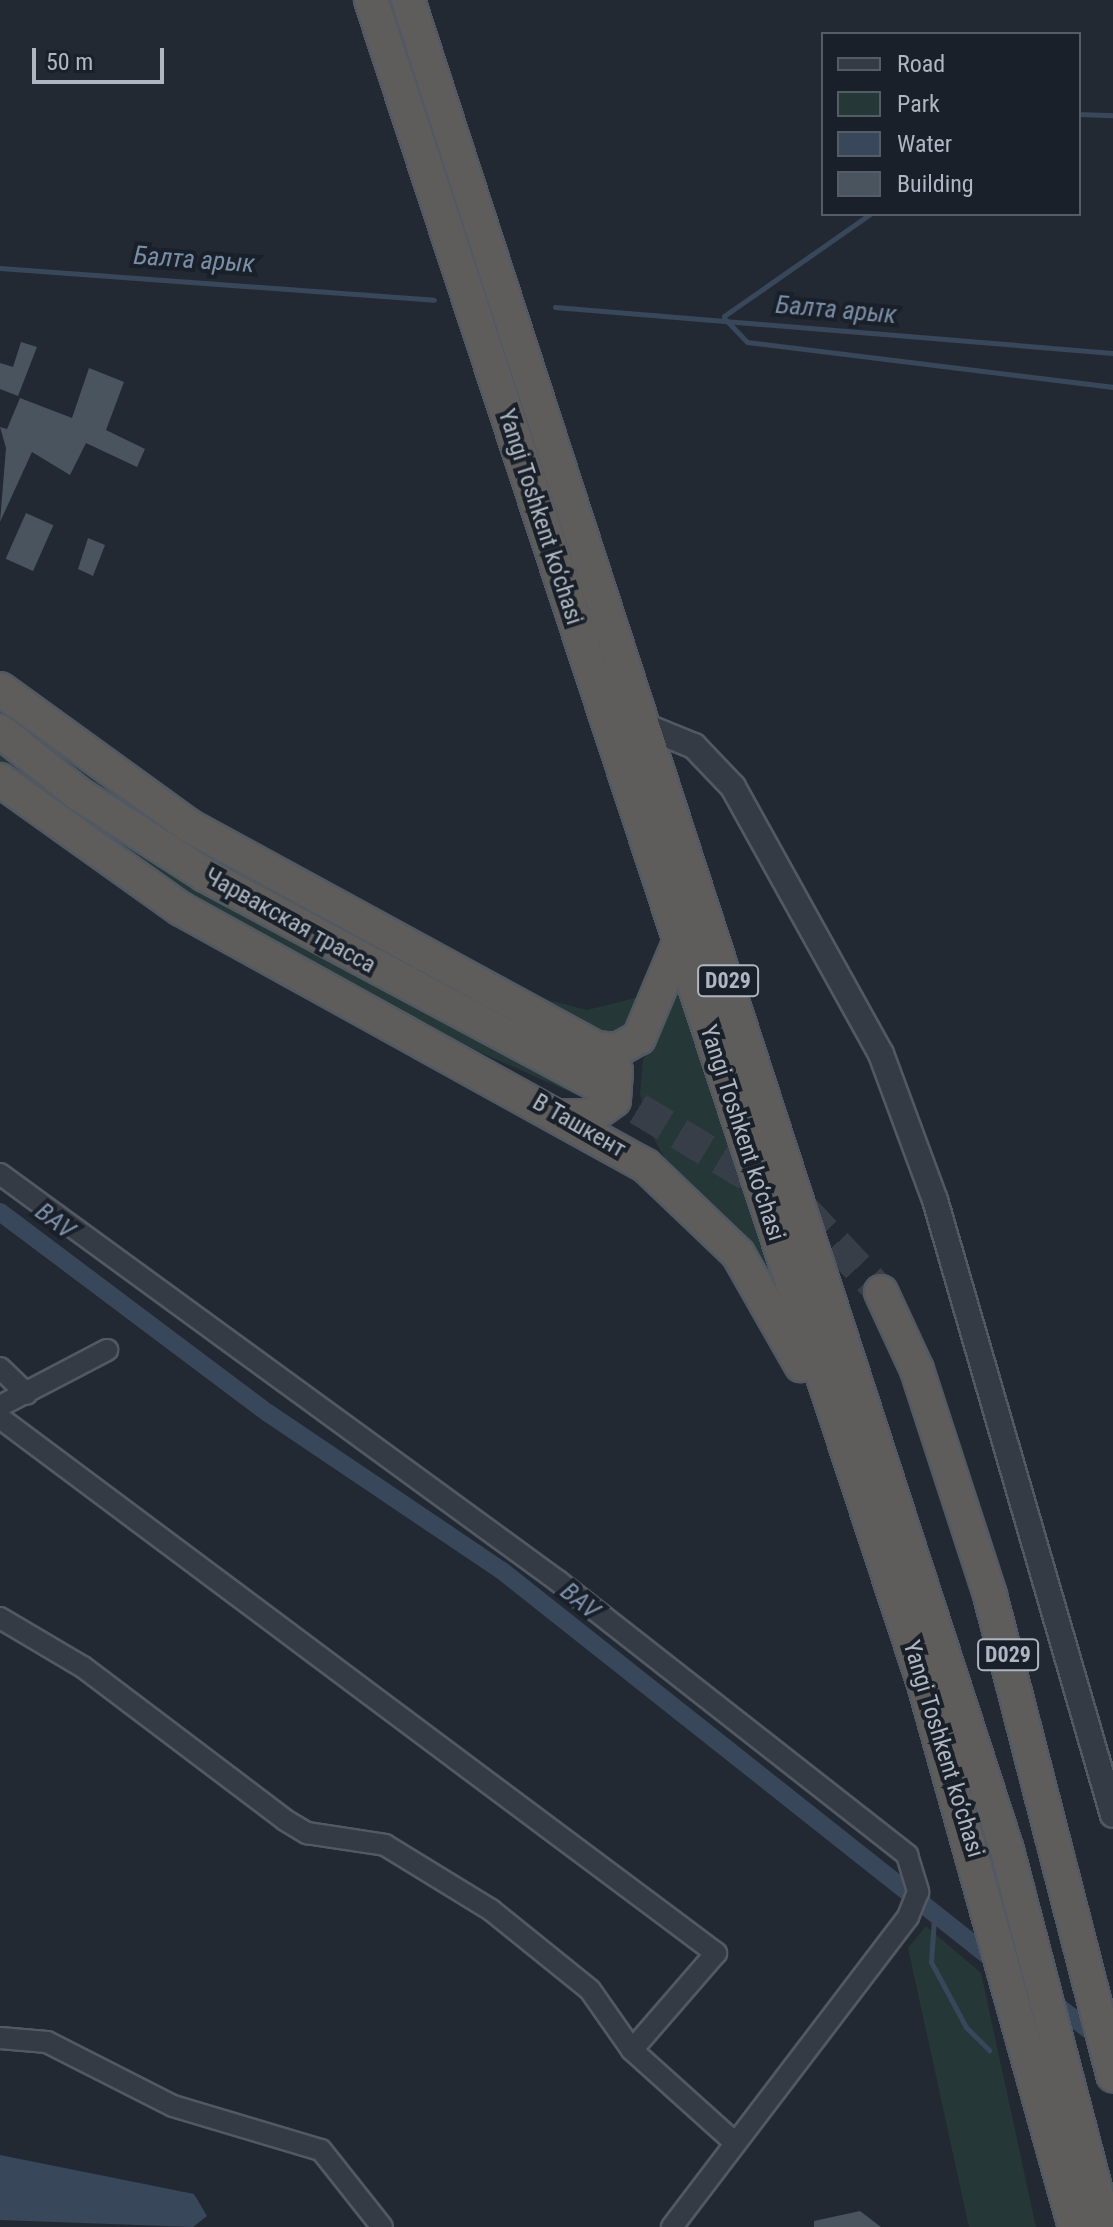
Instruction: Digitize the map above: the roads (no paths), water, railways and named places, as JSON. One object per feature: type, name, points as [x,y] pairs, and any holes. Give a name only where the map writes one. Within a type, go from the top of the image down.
[{"type":"highway","name":"Yangi Toshkent ko‘chasi","points":[[371,0],[924,1684],[1018,1999],[1075,2227]]},
{"type":"highway","name":"Yangi Toshkent ko‘chasi","points":[[408,0],[645,726],[1039,1965],[1105,2227]]},
{"type":"highway","points":[[0,689],[189,826],[596,1048],[616,1071],[614,1100],[592,1116],[563,1116]]},
{"type":"highway","name":"Чарвакская трасса","points":[[0,731],[77,793],[205,875],[597,1084]]},
{"type":"highway","name":"В Ташкент","points":[[0,780],[181,909],[563,1116],[688,1199],[757,1283],[802,1368],[924,1684]]},
{"type":"highway","points":[[596,1048],[617,1050],[639,1038],[679,943]]},
{"type":"highway","name":"D029","points":[[881,1292],[917,1370],[990,1595],[1104,2027],[1112,2069]]},
{"type":"street","points":[[645,726],[694,746],[733,787],[881,1054],[935,1200],[1113,1815]]},
{"type":"street","points":[[0,1174],[571,1591],[882,1831],[907,1855],[917,1881],[908,1917],[672,2227]]},
{"type":"street","points":[[0,1406],[107,1350]]},
{"type":"street","points":[[0,1368],[27,1394]]},
{"type":"street","points":[[0,1418],[716,1953],[632,2050]]},
{"type":"street","points":[[0,1618],[83,1667],[285,1820],[307,1833],[385,1845],[491,1910],[590,1990],[632,2050],[734,2142]]},
{"type":"street","points":[[0,2038],[47,2042],[173,2106],[321,2150],[382,2227]]},
{"type":"water","points":[[0,2155],[194,2194],[207,2216],[193,2227],[0,2220]]},
{"type":"waterway","points":[[1081,114],[1113,115]]},
{"type":"waterway","points":[[724,316],[867,216]]},
{"type":"waterway","name":"Балта арык","points":[[0,268],[434,300]]},
{"type":"waterway","name":"Балта арык","points":[[555,307],[1113,353]]},
{"type":"waterway","points":[[724,318],[747,342],[1113,387]]},
{"type":"waterway","name":"BAV","points":[[0,1212],[268,1413],[501,1570],[1001,1966]]},
{"type":"waterway","points":[[934,1918],[931,1962],[966,2027],[989,2050]]},
{"type":"waterway","name":"BAV","points":[[1048,1999],[1101,2039]]},
{"type":"tunnel","points":[[597,1084],[803,1209],[881,1292]]}]
